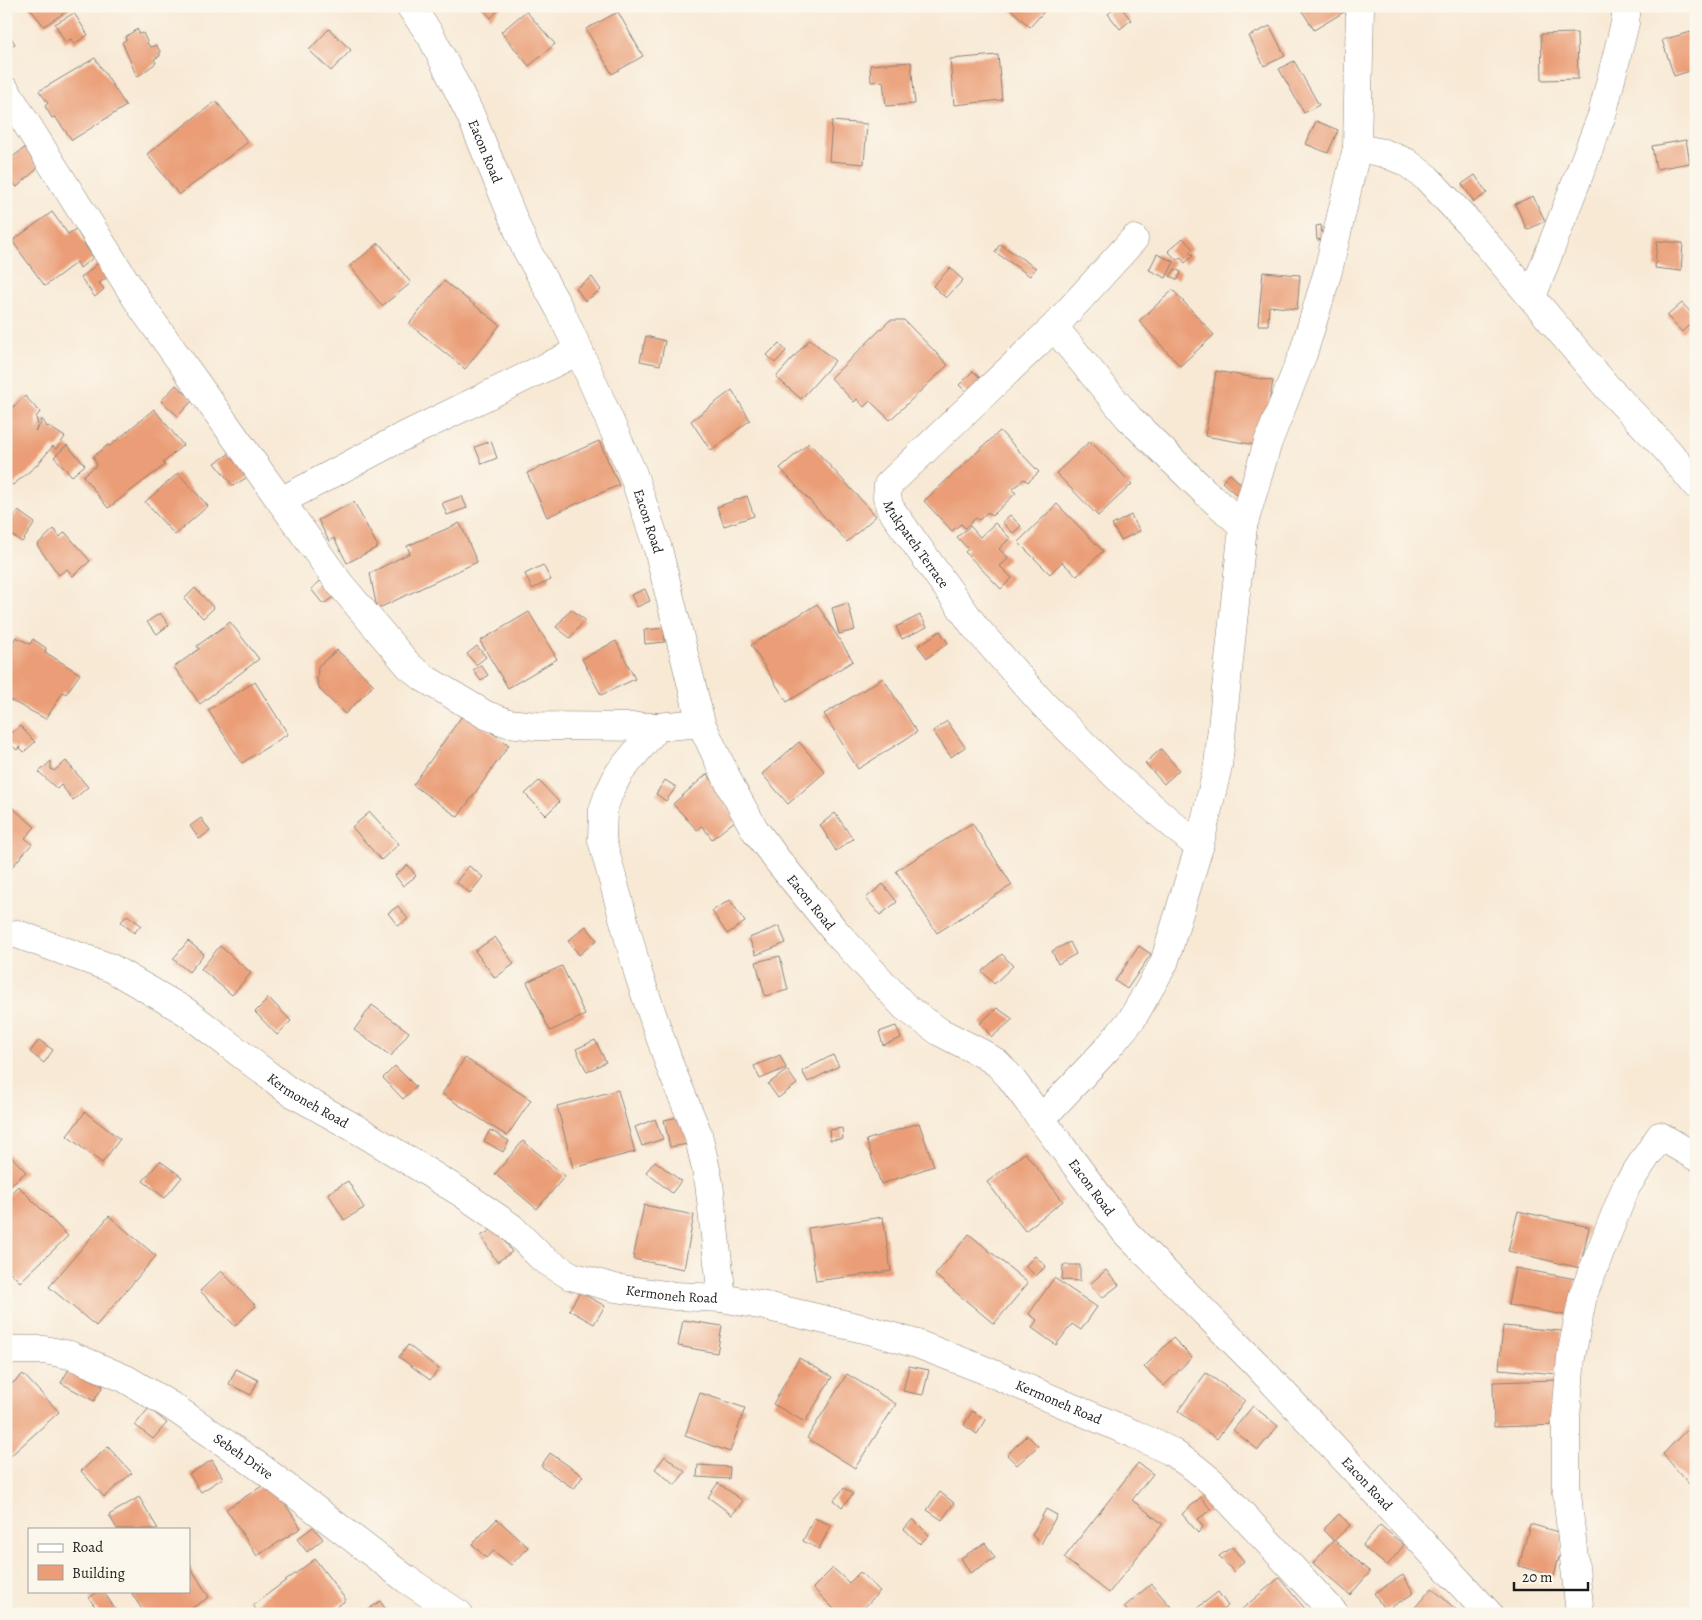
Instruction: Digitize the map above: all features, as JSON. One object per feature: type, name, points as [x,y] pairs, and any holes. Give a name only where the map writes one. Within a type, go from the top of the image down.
[{"type":"street","name":"Eacon Road","points":[[410,6],[431,36],[471,116],[525,247],[560,310],[633,474],[658,549],[701,723],[732,789],[755,830],[835,931],[905,1007],[940,1032],[982,1054],[997,1064],[1010,1077],[1126,1233],[1257,1365],[1489,1614]]},
{"type":"street","points":[[1041,1119],[1106,1050],[1132,1019],[1164,963],[1199,847],[1218,766],[1243,526],[1268,442],[1303,354],[1328,271],[1357,148],[1360,6]]},
{"type":"street","points":[[1532,297],[1602,115],[1625,23],[1627,6]]},
{"type":"street","points":[[6,91],[141,306],[340,584],[408,666],[432,683],[486,715],[508,723],[536,726],[657,727],[701,723]]},
{"type":"street","points":[[1357,148],[1384,153],[1406,162],[1428,178],[1468,222],[1607,387],[1667,450],[1696,485]]},
{"type":"street","name":"Mukpateh Terrace","points":[[1134,239],[1054,327],[888,485],[887,497],[890,508],[975,627],[1044,705],[1117,777],[1199,847]]},
{"type":"street","points":[[1054,327],[1129,418],[1243,526]]},
{"type":"street","points":[[281,501],[398,439],[579,351]]},
{"type":"street","points":[[657,727],[619,773],[609,793],[602,810],[602,840],[640,976],[671,1069],[698,1134],[709,1183],[722,1298]]},
{"type":"street","name":"Kermoneh Road","points":[[17,934],[111,968],[185,1011],[289,1091],[360,1131],[460,1192],[511,1227],[542,1258],[571,1276],[615,1288],[674,1296],[722,1298],[873,1331],[917,1344],[982,1369],[1170,1451],[1213,1483],[1335,1614]]},
{"type":"street","points":[[1580,1614],[1566,1484],[1566,1417],[1571,1358],[1583,1295],[1626,1187],[1660,1136],[1696,1157]]},
{"type":"street","name":"Sebeh Drive","points":[[6,1350],[44,1350],[70,1355],[126,1379],[173,1407],[264,1470],[406,1579],[459,1614]]},
{"type":"building","points":[[28,6],[75,6],[44,26]]},
{"type":"building","points":[[480,6],[502,6],[491,18]]},
{"type":"building","points":[[1007,6],[1049,6],[1030,27]]},
{"type":"building","points":[[1117,6],[1120,6],[1131,20],[1120,29],[1108,14]]},
{"type":"building","points":[[1299,6],[1348,6],[1349,9],[1314,30]]},
{"type":"building","points":[[526,11],[555,44],[529,66],[501,32]]},
{"type":"building","points":[[618,12],[643,56],[612,74],[586,29]]},
{"type":"building","points":[[74,13],[88,35],[74,44],[71,39],[65,42],[55,24]]},
{"type":"building","points":[[1270,26],[1285,56],[1264,66],[1249,36]]},
{"type":"building","points":[[6,29],[15,44],[8,49],[12,54],[6,59]]},
{"type":"building","points":[[137,29],[140,34],[143,33],[149,46],[156,45],[160,51],[160,56],[154,59],[156,63],[137,77],[122,42],[126,40],[125,37]]},
{"type":"building","points":[[329,29],[351,50],[331,71],[309,50]]},
{"type":"building","points":[[1691,32],[1696,48],[1696,69],[1674,76],[1662,40]]},
{"type":"building","points":[[1577,33],[1578,79],[1542,80],[1541,34]]},
{"type":"building","points":[[998,55],[1002,100],[954,105],[950,59]]},
{"type":"building","points":[[95,58],[126,106],[72,140],[55,117],[52,118],[45,106],[48,103],[39,91]]},
{"type":"building","points":[[1294,61],[1319,105],[1304,113],[1279,69]]},
{"type":"building","points":[[911,62],[915,104],[886,106],[883,81],[871,82],[870,65]]},
{"type":"building","points":[[216,101],[248,142],[179,195],[147,154]]},
{"type":"building","points":[[832,121],[867,124],[864,164],[829,161]]},
{"type":"building","points":[[1316,121],[1338,130],[1328,153],[1306,144]]},
{"type":"building","points":[[1686,140],[1690,163],[1656,169],[1652,146]]},
{"type":"building","points":[[27,146],[40,166],[17,187],[6,175],[6,162]]},
{"type":"building","points":[[1475,175],[1487,193],[1474,202],[1462,184]]},
{"type":"building","points":[[1533,196],[1545,221],[1527,230],[1515,204]]},
{"type":"building","points":[[52,212],[68,234],[76,229],[93,258],[80,268],[77,262],[45,286],[12,241]]},
{"type":"building","points":[[1321,225],[1322,233],[1328,233],[1328,238],[1317,240],[1316,226]]},
{"type":"building","points":[[1183,238],[1193,249],[1189,252],[1193,256],[1185,263],[1181,258],[1177,260],[1168,251]]},
{"type":"building","points":[[1657,241],[1683,243],[1681,271],[1655,268]]},
{"type":"building","points":[[379,243],[411,283],[382,306],[350,266]]},
{"type":"building","points":[[1000,244],[1036,268],[1030,276],[995,252]]},
{"type":"building","points":[[1157,254],[1174,262],[1166,278],[1149,270]]},
{"type":"building","points":[[98,263],[108,277],[99,283],[104,289],[95,297],[81,278]]},
{"type":"building","points":[[950,268],[963,280],[946,298],[933,286]]},
{"type":"building","points":[[1175,269],[1181,272],[1178,280],[1170,276]]},
{"type":"building","points":[[1263,272],[1300,275],[1297,309],[1269,306],[1268,325],[1258,325]]},
{"type":"building","points":[[592,277],[601,290],[585,301],[576,288]]},
{"type":"building","points":[[444,281],[500,325],[465,369],[409,324]]},
{"type":"building","points":[[1173,290],[1214,335],[1180,366],[1139,321]]},
{"type":"building","points":[[1682,303],[1696,318],[1682,332],[1667,316]]},
{"type":"building","points":[[890,320],[904,320],[948,365],[890,420],[870,401],[864,407],[857,399],[854,402],[831,378]]},
{"type":"building","points":[[646,336],[665,341],[660,365],[640,361]]},
{"type":"building","points":[[810,339],[835,361],[801,399],[776,377]]},
{"type":"building","points":[[779,343],[786,351],[775,363],[767,355]]},
{"type":"building","points":[[973,371],[985,383],[971,396],[959,385]]},
{"type":"building","points":[[1216,371],[1273,381],[1261,446],[1205,436]]},
{"type":"building","points":[[176,385],[193,400],[178,416],[161,401]]},
{"type":"building","points":[[732,390],[750,420],[711,451],[691,421]]},
{"type":"building","points":[[25,396],[40,412],[36,417],[38,425],[35,431],[41,424],[40,420],[43,420],[47,427],[65,437],[56,449],[53,446],[37,465],[13,485],[6,481],[6,402],[13,407]]},
{"type":"building","points":[[154,409],[183,445],[163,463],[165,465],[108,508],[83,476],[97,465],[93,457],[108,445],[110,446]]},
{"type":"building","points":[[1000,431],[1039,472],[1028,482],[1024,479],[1012,490],[1016,493],[992,516],[988,512],[979,520],[976,518],[965,528],[961,524],[952,531],[924,501]]},
{"type":"building","points":[[491,441],[497,458],[482,464],[475,447]]},
{"type":"building","points":[[599,441],[619,485],[547,517],[527,473]]},
{"type":"building","points":[[1090,441],[1132,484],[1098,516],[1056,473]]},
{"type":"building","points":[[809,443],[876,516],[847,542],[780,468]]},
{"type":"building","points":[[67,445],[85,465],[72,476],[54,457]]},
{"type":"building","points":[[232,452],[249,476],[233,486],[215,463]]},
{"type":"building","points":[[178,473],[208,506],[175,535],[145,502]]},
{"type":"building","points":[[1230,474],[1248,490],[1240,498],[1222,482]]},
{"type":"building","points":[[462,496],[467,508],[447,515],[442,503]]},
{"type":"building","points":[[747,496],[754,516],[724,526],[717,507]]},
{"type":"building","points":[[354,502],[378,547],[347,563],[334,538],[329,541],[318,520]]},
{"type":"building","points":[[1057,504],[1103,551],[1077,576],[1062,562],[1050,574],[1018,542]]},
{"type":"building","points":[[18,511],[35,523],[22,542],[6,531],[6,527]]},
{"type":"building","points":[[1010,515],[1021,526],[1013,533],[1002,522]]},
{"type":"building","points":[[1131,515],[1140,531],[1121,540],[1112,525]]},
{"type":"building","points":[[460,523],[477,562],[377,609],[370,573],[410,553],[407,546]]},
{"type":"building","points":[[995,523],[1010,538],[999,549],[1009,558],[1000,566],[1012,578],[1001,589],[965,552],[968,549],[957,537],[970,526],[980,537]]},
{"type":"building","points":[[54,529],[60,537],[65,532],[90,561],[73,576],[67,569],[59,575],[37,545]]},
{"type":"building","points":[[543,565],[551,580],[532,589],[525,574]]},
{"type":"building","points":[[325,577],[337,595],[323,604],[311,589]]},
{"type":"building","points":[[195,588],[214,608],[203,618],[184,599]]},
{"type":"building","points":[[645,589],[650,601],[637,607],[631,595]]},
{"type":"building","points":[[848,603],[855,630],[839,634],[832,608]]},
{"type":"building","points":[[817,604],[853,661],[787,702],[751,645]]},
{"type":"building","points":[[571,609],[585,620],[570,638],[556,627]]},
{"type":"building","points":[[529,612],[557,659],[508,688],[480,641]]},
{"type":"building","points":[[160,613],[169,625],[157,634],[147,622]]},
{"type":"building","points":[[920,615],[927,627],[902,639],[896,627]]},
{"type":"building","points":[[230,622],[259,659],[200,704],[174,667],[199,649],[197,646]]},
{"type":"building","points":[[664,628],[665,642],[645,644],[644,630]]},
{"type":"building","points":[[940,631],[948,643],[927,658],[918,646]]},
{"type":"building","points":[[16,637],[30,644],[33,639],[46,648],[45,652],[80,674],[66,694],[63,692],[46,719],[6,698],[6,658],[8,657],[6,652]]},
{"type":"building","points":[[616,641],[635,679],[601,695],[582,659]]},
{"type":"building","points":[[477,646],[486,657],[476,665],[467,654]]},
{"type":"building","points":[[337,650],[374,685],[345,714],[320,690],[317,681],[318,666]]},
{"type":"building","points":[[481,665],[488,675],[481,681],[473,670]]},
{"type":"building","points":[[883,678],[917,732],[858,769],[824,714]]},
{"type":"building","points":[[255,682],[288,734],[242,763],[208,710]]},
{"type":"building","points":[[464,713],[509,745],[458,817],[413,785]]},
{"type":"building","points":[[947,721],[965,747],[951,757],[933,731]]},
{"type":"building","points":[[20,726],[35,742],[24,752],[19,747],[17,750],[6,741],[6,735]]},
{"type":"building","points":[[799,742],[825,772],[788,804],[762,774]]},
{"type":"building","points":[[1161,749],[1179,770],[1164,784],[1145,763]]},
{"type":"building","points":[[51,761],[51,769],[54,771],[66,761],[88,787],[73,800],[61,785],[57,789],[39,772]]},
{"type":"building","points":[[707,774],[730,802],[725,806],[736,820],[712,839],[702,826],[697,830],[673,804]]},
{"type":"building","points":[[665,780],[676,787],[666,801],[656,794]]},
{"type":"building","points":[[539,781],[559,802],[546,815],[525,794]]},
{"type":"building","points":[[6,802],[35,827],[25,838],[32,844],[6,874]]},
{"type":"building","points":[[370,812],[399,844],[381,860],[352,827]]},
{"type":"building","points":[[835,813],[853,839],[836,851],[820,825]]},
{"type":"building","points":[[201,818],[210,831],[199,839],[190,826]]},
{"type":"building","points":[[972,823],[1012,885],[937,933],[896,871]]},
{"type":"building","points":[[408,865],[416,876],[403,886],[395,875]]},
{"type":"building","points":[[469,866],[483,877],[470,893],[456,882]]},
{"type":"building","points":[[883,884],[897,902],[880,915],[866,898]]},
{"type":"building","points":[[730,900],[745,922],[727,934],[712,911]]},
{"type":"building","points":[[398,906],[408,919],[398,926],[388,913]]},
{"type":"building","points":[[127,915],[141,925],[134,933],[121,922]]},
{"type":"building","points":[[586,926],[597,940],[579,955],[568,941]]},
{"type":"building","points":[[779,926],[786,943],[756,955],[749,938]]},
{"type":"building","points":[[495,937],[514,964],[495,978],[475,951]]},
{"type":"building","points":[[188,941],[204,954],[189,972],[173,959]]},
{"type":"building","points":[[1070,942],[1076,954],[1058,964],[1052,951]]},
{"type":"building","points":[[220,946],[251,973],[232,995],[201,969]]},
{"type":"building","points":[[1139,946],[1151,954],[1127,989],[1115,981]]},
{"type":"building","points":[[1002,954],[1013,966],[994,984],[982,971]]},
{"type":"building","points":[[780,956],[788,990],[765,996],[756,962]]},
{"type":"building","points":[[562,966],[585,1015],[550,1031],[527,982]]},
{"type":"building","points":[[269,998],[291,1021],[277,1035],[255,1012]]},
{"type":"building","points":[[372,1005],[409,1032],[391,1056],[354,1030]]},
{"type":"building","points":[[997,1008],[1013,1019],[992,1037],[980,1023]]},
{"type":"building","points":[[896,1026],[901,1038],[883,1045],[879,1032]]},
{"type":"building","points":[[39,1040],[53,1050],[44,1063],[30,1052]]},
{"type":"building","points":[[595,1040],[606,1062],[587,1072],[576,1049]]},
{"type":"building","points":[[780,1055],[786,1068],[760,1079],[754,1066]]},
{"type":"building","points":[[833,1055],[839,1066],[808,1082],[802,1071]]},
{"type":"building","points":[[465,1058],[531,1100],[507,1136],[442,1094]]},
{"type":"building","points":[[395,1066],[416,1087],[403,1099],[383,1078]]},
{"type":"building","points":[[787,1070],[797,1084],[778,1098],[768,1084]]},
{"type":"building","points":[[618,1090],[635,1152],[573,1168],[557,1106]]},
{"type":"building","points":[[85,1112],[120,1139],[102,1163],[67,1136]]},
{"type":"building","points":[[683,1116],[688,1144],[670,1147],[664,1120]]},
{"type":"building","points":[[655,1119],[663,1139],[642,1146],[635,1127]]},
{"type":"building","points":[[919,1123],[934,1166],[881,1184],[866,1140]]},
{"type":"building","points":[[842,1128],[843,1139],[830,1140],[829,1130]]},
{"type":"building","points":[[490,1130],[509,1141],[503,1152],[484,1141]]},
{"type":"building","points":[[523,1141],[565,1176],[537,1209],[495,1174]]},
{"type":"building","points":[[6,1151],[26,1172],[6,1189]]},
{"type":"building","points":[[1025,1153],[1063,1201],[1025,1231],[987,1182]]},
{"type":"building","points":[[160,1161],[182,1177],[165,1198],[143,1181]]},
{"type":"building","points":[[655,1161],[681,1181],[672,1193],[646,1172]]},
{"type":"building","points":[[348,1181],[364,1208],[344,1220],[328,1193]]},
{"type":"building","points":[[18,1186],[68,1236],[20,1282],[6,1268],[6,1198]]},
{"type":"building","points":[[644,1205],[694,1215],[684,1269],[633,1259]]},
{"type":"building","points":[[1518,1211],[1589,1227],[1580,1268],[1508,1251]]},
{"type":"building","points":[[109,1216],[156,1256],[96,1326],[49,1287]]},
{"type":"building","points":[[883,1217],[891,1271],[816,1281],[808,1228]]},
{"type":"building","points":[[496,1227],[512,1252],[497,1262],[481,1236]]},
{"type":"building","points":[[969,1234],[1028,1283],[994,1324],[935,1275]]},
{"type":"building","points":[[1035,1256],[1046,1266],[1036,1276],[1025,1266]]},
{"type":"building","points":[[1063,1265],[1080,1265],[1080,1281],[1062,1280]]},
{"type":"building","points":[[1515,1268],[1576,1279],[1570,1316],[1508,1305]]},
{"type":"building","points":[[1106,1270],[1119,1285],[1102,1298],[1090,1284]]},
{"type":"building","points":[[221,1271],[256,1306],[235,1326],[200,1291]]},
{"type":"building","points":[[1054,1278],[1097,1307],[1081,1330],[1072,1324],[1056,1345],[1032,1328],[1037,1320],[1029,1314]]},
{"type":"building","points":[[580,1292],[605,1306],[594,1324],[569,1310]]},
{"type":"building","points":[[683,1320],[722,1326],[717,1353],[678,1346]]},
{"type":"building","points":[[1503,1326],[1562,1331],[1558,1374],[1499,1369]]},
{"type":"building","points":[[1173,1338],[1192,1357],[1164,1386],[1144,1367]]},
{"type":"building","points":[[408,1345],[439,1369],[430,1380],[399,1357]]},
{"type":"building","points":[[799,1358],[832,1377],[805,1422],[773,1404]]},
{"type":"building","points":[[909,1366],[929,1370],[923,1395],[903,1391]]},
{"type":"building","points":[[70,1367],[103,1386],[94,1401],[61,1383]]},
{"type":"building","points":[[236,1369],[258,1380],[251,1395],[229,1384]]},
{"type":"building","points":[[1206,1373],[1245,1400],[1217,1439],[1178,1411]]},
{"type":"building","points":[[23,1374],[59,1412],[6,1460],[6,1389]]},
{"type":"building","points":[[847,1374],[896,1404],[855,1468],[807,1438]]},
{"type":"building","points":[[1557,1380],[1558,1425],[1494,1427],[1493,1382]]},
{"type":"building","points":[[700,1393],[745,1408],[730,1452],[685,1436]]},
{"type":"building","points":[[1253,1406],[1278,1426],[1258,1450],[1233,1430]]},
{"type":"building","points":[[149,1408],[167,1423],[153,1439],[135,1425]]},
{"type":"building","points":[[972,1411],[986,1420],[977,1434],[964,1425]]},
{"type":"building","points":[[1696,1420],[1696,1492],[1663,1454]]},
{"type":"building","points":[[1027,1435],[1038,1446],[1017,1465],[1007,1455]]},
{"type":"building","points":[[108,1447],[132,1473],[104,1497],[81,1471]]},
{"type":"building","points":[[550,1453],[583,1476],[574,1489],[541,1466]]},
{"type":"building","points":[[665,1456],[685,1472],[675,1485],[655,1469]]},
{"type":"building","points":[[212,1460],[223,1478],[201,1492],[189,1474]]},
{"type":"building","points":[[1138,1463],[1153,1474],[1132,1500],[1163,1524],[1109,1593],[1064,1558]]},
{"type":"building","points":[[698,1465],[730,1467],[729,1479],[697,1477]]},
{"type":"building","points":[[270,1481],[301,1528],[257,1556],[226,1509]]},
{"type":"building","points":[[718,1483],[743,1501],[732,1515],[708,1497]]},
{"type":"building","points":[[844,1488],[853,1494],[842,1507],[834,1500]]},
{"type":"building","points":[[940,1492],[954,1503],[942,1520],[927,1510]]},
{"type":"building","points":[[139,1497],[157,1528],[116,1528],[109,1515]]},
{"type":"building","points":[[1201,1497],[1211,1510],[1198,1519],[1203,1527],[1198,1533],[1182,1514]]},
{"type":"building","points":[[1046,1509],[1057,1515],[1041,1544],[1032,1535]]},
{"type":"building","points":[[1339,1514],[1350,1525],[1334,1541],[1323,1530]]},
{"type":"building","points":[[814,1518],[831,1525],[819,1549],[803,1541]]},
{"type":"building","points":[[497,1519],[528,1547],[511,1565],[494,1551],[486,1558],[472,1544]]},
{"type":"building","points":[[913,1519],[929,1535],[920,1544],[904,1529]]},
{"type":"building","points":[[1530,1524],[1565,1534],[1554,1576],[1519,1566]]},
{"type":"building","points":[[1380,1525],[1404,1545],[1387,1566],[1362,1546]]},
{"type":"building","points":[[313,1527],[323,1539],[307,1552],[297,1539]]},
{"type":"building","points":[[1334,1540],[1370,1572],[1350,1595],[1313,1563]]},
{"type":"building","points":[[985,1543],[995,1558],[970,1573],[961,1558]]},
{"type":"building","points":[[1232,1547],[1244,1561],[1234,1572],[1219,1556]]},
{"type":"building","points":[[315,1559],[346,1600],[327,1614],[259,1614],[253,1605]]},
{"type":"building","points":[[190,1567],[209,1597],[183,1614],[145,1614],[132,1594],[135,1592],[190,1592]]},
{"type":"building","points":[[833,1568],[849,1583],[860,1572],[880,1591],[858,1614],[839,1614],[813,1588]]},
{"type":"building","points":[[1403,1575],[1414,1593],[1385,1611],[1374,1593]]},
{"type":"building","points":[[1279,1578],[1307,1611],[1304,1614],[1236,1614]]},
{"type":"building","points":[[1151,1584],[1177,1614],[1130,1614],[1124,1607]]},
{"type":"building","points":[[1432,1588],[1461,1614],[1409,1614]]},
{"type":"building","points":[[98,1592],[104,1592],[116,1610],[110,1614],[100,1614],[89,1598]]},
{"type":"building","points":[[1218,1592],[1228,1606],[1217,1614],[1199,1614],[1196,1609]]},
{"type":"building","points":[[380,1601],[389,1614],[362,1614]]}]
